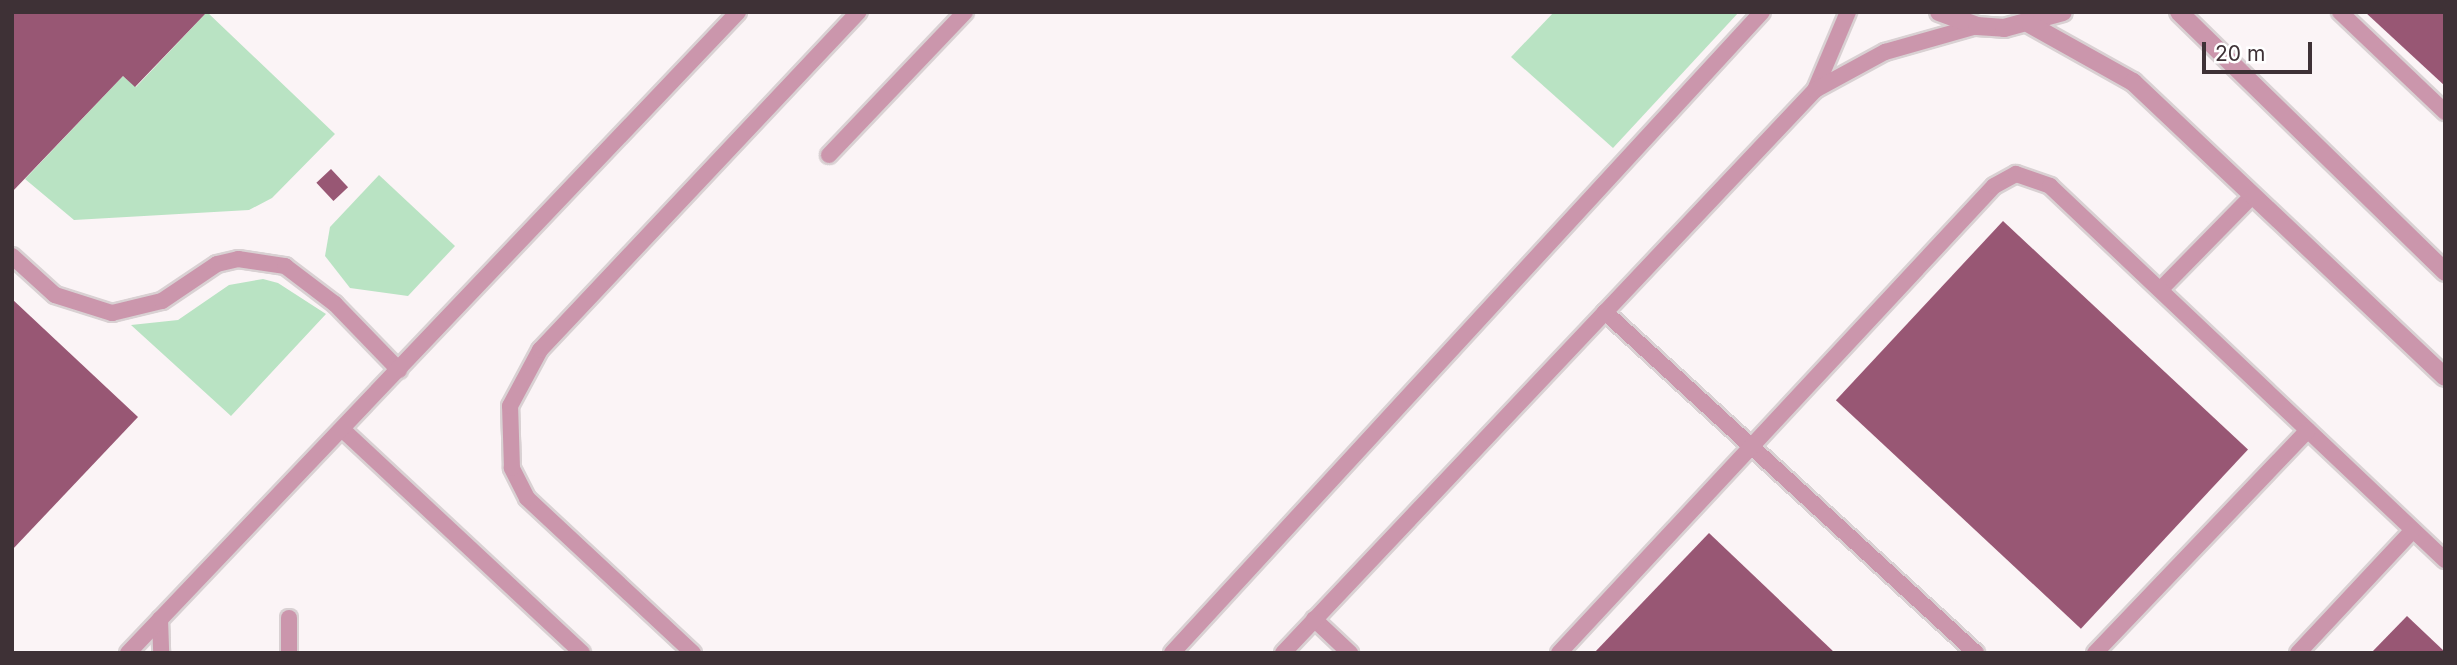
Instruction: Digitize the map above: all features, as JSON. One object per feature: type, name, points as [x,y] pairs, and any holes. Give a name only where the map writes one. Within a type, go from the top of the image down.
[{"type":"street","points":[[1939,12],[1977,26],[2031,25],[2063,12]]},
{"type":"street","points":[[2179,12],[2445,272]]},
{"type":"street","points":[[2031,25],[2133,82],[2445,377]]},
{"type":"lane","points":[[128,653],[738,12]]},
{"type":"lane","points":[[692,653],[527,498],[512,468],[510,406],[540,350],[859,12]]},
{"type":"lane","points":[[829,155],[965,12]]},
{"type":"lane","points":[[1172,653],[1762,12]]},
{"type":"lane","points":[[1815,90],[1848,12]]},
{"type":"lane","points":[[2340,12],[2445,112]]},
{"type":"lane","points":[[1283,653],[1815,90],[1885,52],[1977,26]]},
{"type":"lane","points":[[1559,653],[2004,178],[2016,174],[2040,179],[2161,289],[2445,560]]},
{"type":"lane","points":[[2161,289],[2252,196]]},
{"type":"lane","points":[[12,256],[55,295],[111,313],[162,301],[217,264],[238,259],[285,266],[335,304],[399,370]]},
{"type":"lane","points":[[1605,312],[1976,653]]},
{"type":"lane","points":[[342,429],[582,653]]},
{"type":"lane","points":[[2095,653],[2308,430]]},
{"type":"lane","points":[[2298,653],[2413,530]]},
{"type":"lane","points":[[289,618],[289,653]]},
{"type":"lane","points":[[160,619],[161,653]]},
{"type":"lane","points":[[1314,619],[1350,653]]},
{"type":"green space","points":[[207,12],[335,134],[272,198],[249,210],[74,220],[25,179],[123,76],[136,87]]},
{"type":"green space","points":[[1554,12],[1739,12],[1613,148],[1511,57]]},
{"type":"green space","points":[[379,175],[455,246],[408,296],[350,288],[325,256],[330,227]]},
{"type":"green space","points":[[263,279],[278,283],[326,314],[231,416],[131,325],[178,320],[229,285]]},
{"type":"building","points":[[12,12],[207,12],[135,87],[123,76],[12,192]]},
{"type":"building","points":[[2365,12],[2445,12],[2445,86]]},
{"type":"building","points":[[331,169],[348,187],[333,201],[316,183]]},
{"type":"building","points":[[2003,221],[2248,449],[2081,629],[1836,400]]},
{"type":"building","points":[[12,299],[138,417],[12,550]]},
{"type":"building","points":[[1709,533],[1835,653],[1594,653]]},
{"type":"building","points":[[2407,616],[2445,652],[2445,653],[2371,653]]}]
